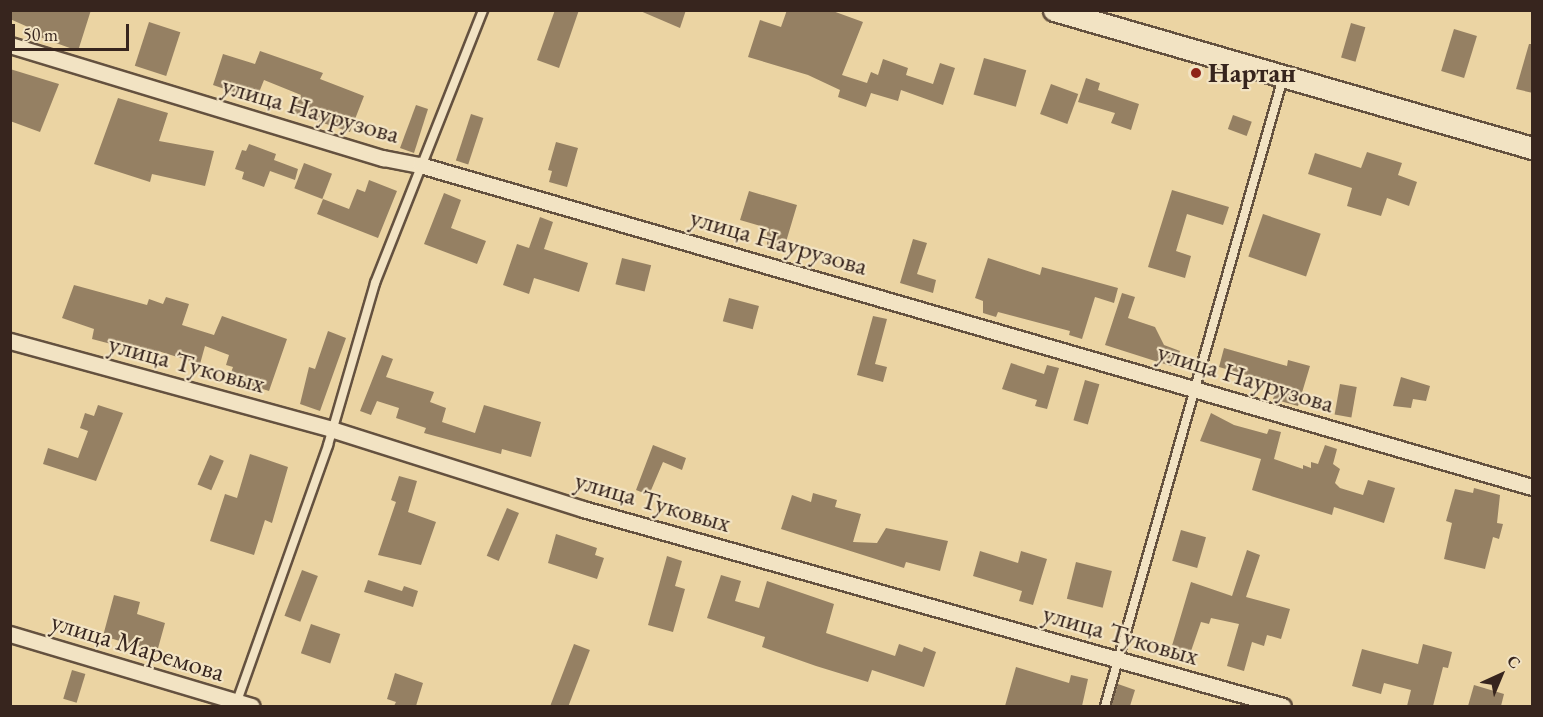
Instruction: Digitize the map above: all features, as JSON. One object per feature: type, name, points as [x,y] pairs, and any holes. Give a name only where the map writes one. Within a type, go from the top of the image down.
[{"type":"main road","points":[[1054,10],[1533,148]]},
{"type":"street","name":"улица Наурузова","points":[[10,45],[227,113],[420,165],[1177,382],[1195,392],[1533,487]]},
{"type":"street","name":"улица Туковых","points":[[10,341],[331,429],[583,509],[1283,706]]},
{"type":"street","name":"улица Маремова","points":[[10,634],[241,705]]},
{"type":"lane","points":[[241,705],[331,429],[375,284],[483,10]]},
{"type":"lane","points":[[1105,706],[1284,76]]},
{"type":"building","points":[[10,10],[91,10],[78,51],[26,32],[28,27],[10,19]]},
{"type":"building","points":[[555,10],[579,10],[559,68],[537,60]]},
{"type":"building","points":[[638,10],[686,10],[680,28]]},
{"type":"building","points":[[787,10],[830,10],[863,22],[842,75],[867,83],[871,72],[878,75],[883,59],[908,68],[906,75],[933,84],[940,63],[955,68],[943,105],[901,90],[898,101],[871,93],[866,107],[838,97],[840,90],[808,75],[748,57],[760,20],[781,27]]},
{"type":"building","points":[[149,22],[180,32],[166,76],[135,66]]},
{"type":"building","points":[[1351,23],[1365,27],[1355,62],[1341,58]]},
{"type":"building","points":[[1454,29],[1477,36],[1464,78],[1441,71]]},
{"type":"building","points":[[1529,44],[1533,44],[1533,93],[1516,89]]},
{"type":"building","points":[[260,51],[323,73],[320,79],[364,96],[350,132],[293,113],[301,95],[264,80],[258,95],[253,93],[251,98],[213,85],[223,54],[255,64]]},
{"type":"building","points":[[984,58],[1026,70],[1016,107],[974,95]]},
{"type":"building","points":[[10,69],[59,84],[40,132],[10,121]]},
{"type":"building","points":[[1086,78],[1100,83],[1098,90],[1139,104],[1131,130],[1111,123],[1115,113],[1078,102]]},
{"type":"building","points":[[1051,84],[1078,94],[1067,124],[1040,114]]},
{"type":"building","points":[[118,98],[168,113],[159,141],[214,151],[205,186],[152,174],[150,182],[94,164]]},
{"type":"building","points":[[416,105],[428,109],[414,153],[400,148]]},
{"type":"building","points":[[471,114],[483,118],[468,165],[456,161]]},
{"type":"building","points":[[1233,115],[1252,122],[1247,136],[1228,129]]},
{"type":"building","points":[[556,142],[578,148],[567,187],[549,182],[552,171],[548,170]]},
{"type":"building","points":[[249,144],[276,154],[274,160],[298,169],[295,180],[270,171],[264,187],[242,179],[244,172],[235,169],[242,150],[246,151]]},
{"type":"building","points":[[1367,152],[1402,163],[1398,175],[1417,182],[1409,206],[1387,198],[1381,216],[1347,206],[1352,188],[1308,174],[1315,153],[1361,168]]},
{"type":"building","points":[[304,163],[332,174],[322,199],[294,188]]},
{"type":"building","points":[[369,180],[397,191],[378,238],[317,214],[323,199],[349,209],[357,189],[365,192]]},
{"type":"building","points":[[1172,190],[1229,207],[1223,225],[1187,214],[1176,251],[1191,256],[1185,278],[1148,267]]},
{"type":"building","points":[[749,191],[797,205],[783,252],[767,247],[767,228],[740,220]]},
{"type":"building","points":[[444,193],[461,200],[451,228],[486,241],[477,264],[424,244]]},
{"type":"building","points":[[1263,214],[1321,234],[1306,276],[1248,257]]},
{"type":"building","points":[[540,217],[553,222],[544,249],[588,263],[579,292],[534,278],[529,294],[503,285],[517,244],[529,248]]},
{"type":"building","points":[[913,239],[927,243],[917,274],[936,280],[933,293],[900,283]]},
{"type":"building","points":[[622,258],[651,265],[645,291],[615,284]]},
{"type":"building","points":[[988,258],[1040,275],[1042,267],[1118,288],[1114,303],[1095,297],[1082,339],[1069,335],[1070,331],[998,312],[996,317],[983,313],[983,301],[975,298]]},
{"type":"building","points":[[74,285],[147,305],[149,299],[163,304],[166,297],[189,304],[182,325],[214,335],[222,316],[287,339],[269,391],[229,378],[233,367],[226,365],[229,355],[205,346],[200,364],[158,351],[157,356],[92,339],[94,329],[62,318]]},
{"type":"building","points":[[1122,293],[1135,297],[1128,318],[1155,327],[1164,345],[1180,351],[1174,367],[1105,345]]},
{"type":"building","points":[[729,298],[759,306],[753,329],[723,321]]},
{"type":"building","points":[[873,316],[887,319],[875,364],[887,367],[883,382],[857,375]]},
{"type":"building","points":[[328,331],[346,338],[320,411],[300,404],[309,367],[315,369]]},
{"type":"building","points":[[1224,348],[1287,366],[1288,360],[1310,366],[1298,406],[1273,399],[1278,384],[1219,367]]},
{"type":"building","points":[[382,355],[393,359],[386,377],[434,392],[430,402],[446,408],[442,422],[475,433],[484,405],[541,422],[531,457],[502,449],[501,454],[424,433],[426,428],[396,418],[399,408],[377,401],[371,415],[360,411]]},
{"type":"building","points":[[1011,363],[1044,374],[1047,365],[1059,368],[1047,409],[1035,406],[1037,400],[1002,389]]},
{"type":"building","points":[[1401,377],[1430,386],[1426,401],[1413,399],[1411,408],[1393,406]]},
{"type":"building","points":[[1085,380],[1099,384],[1088,425],[1073,420]]},
{"type":"building","points":[[1340,384],[1357,387],[1351,417],[1335,415]]},
{"type":"building","points":[[98,405],[123,413],[96,481],[43,464],[48,448],[78,458],[88,431],[80,428],[85,413],[94,416]]},
{"type":"building","points":[[1211,413],[1234,425],[1267,434],[1269,429],[1281,432],[1274,459],[1303,469],[1303,465],[1311,468],[1311,462],[1318,464],[1325,445],[1337,449],[1333,464],[1340,469],[1335,483],[1340,488],[1363,495],[1368,480],[1395,488],[1384,523],[1334,507],[1332,515],[1252,490],[1261,459],[1200,441]]},
{"type":"building","points":[[653,445],[686,458],[682,470],[663,462],[649,495],[636,490]]},
{"type":"building","points":[[250,454],[288,467],[272,523],[265,520],[254,555],[210,541],[225,494],[237,498]]},
{"type":"building","points":[[210,455],[224,461],[211,490],[197,484]]},
{"type":"building","points":[[399,476],[417,481],[408,512],[436,522],[421,565],[378,555],[396,502],[391,500]]},
{"type":"building","points":[[1474,488],[1500,495],[1497,523],[1503,524],[1499,539],[1493,537],[1485,569],[1444,559],[1452,523],[1446,521],[1455,489],[1473,493]]},
{"type":"building","points":[[813,493],[837,500],[835,507],[861,514],[853,542],[877,543],[886,528],[948,541],[940,571],[906,562],[904,568],[781,529],[792,495],[811,502]]},
{"type":"building","points":[[507,508],[519,513],[499,561],[487,556]]},
{"type":"building","points":[[1181,530],[1206,537],[1197,568],[1172,561]]},
{"type":"building","points":[[556,534],[597,548],[595,555],[604,558],[597,579],[548,563]]},
{"type":"building","points":[[1247,550],[1260,555],[1246,597],[1290,609],[1281,639],[1267,635],[1264,646],[1252,642],[1244,671],[1227,666],[1239,624],[1211,618],[1209,624],[1201,622],[1190,654],[1171,649],[1191,582],[1232,596]]},
{"type":"building","points":[[980,551],[1018,563],[1021,551],[1047,559],[1033,605],[1019,601],[1022,591],[973,576]]},
{"type":"building","points":[[667,556],[682,561],[675,586],[685,589],[673,632],[648,625]]},
{"type":"building","points":[[1076,562],[1112,571],[1103,608],[1067,599]]},
{"type":"building","points":[[302,570],[318,576],[300,622],[284,616]]},
{"type":"building","points":[[721,575],[741,581],[735,601],[759,608],[767,581],[834,604],[826,633],[895,656],[899,644],[922,652],[924,647],[936,652],[924,687],[872,670],[868,682],[816,666],[762,647],[765,637],[707,618]]},
{"type":"building","points":[[368,580],[402,591],[404,586],[418,591],[413,607],[364,592]]},
{"type":"building","points":[[114,595],[140,602],[137,614],[165,623],[157,652],[103,636]]},
{"type":"building","points":[[311,624],[340,634],[330,663],[301,653]]},
{"type":"building","points":[[574,644],[590,650],[568,706],[550,706]]},
{"type":"building","points":[[1423,644],[1452,652],[1448,668],[1443,667],[1433,706],[1407,706],[1411,690],[1384,683],[1381,694],[1352,686],[1362,649],[1418,664]]},
{"type":"building","points":[[1016,667],[1069,683],[1071,675],[1088,679],[1082,706],[1005,706]]},
{"type":"building","points":[[72,670],[85,674],[77,703],[63,699]]},
{"type":"building","points":[[395,673],[423,683],[416,706],[394,706],[396,702],[387,699]]},
{"type":"building","points":[[1118,684],[1135,690],[1130,706],[1111,706]]},
{"type":"building","points":[[1474,685],[1504,694],[1501,706],[1468,706]]},
{"type":"place","name":"Нартан","points":[[1196,73]]}]
